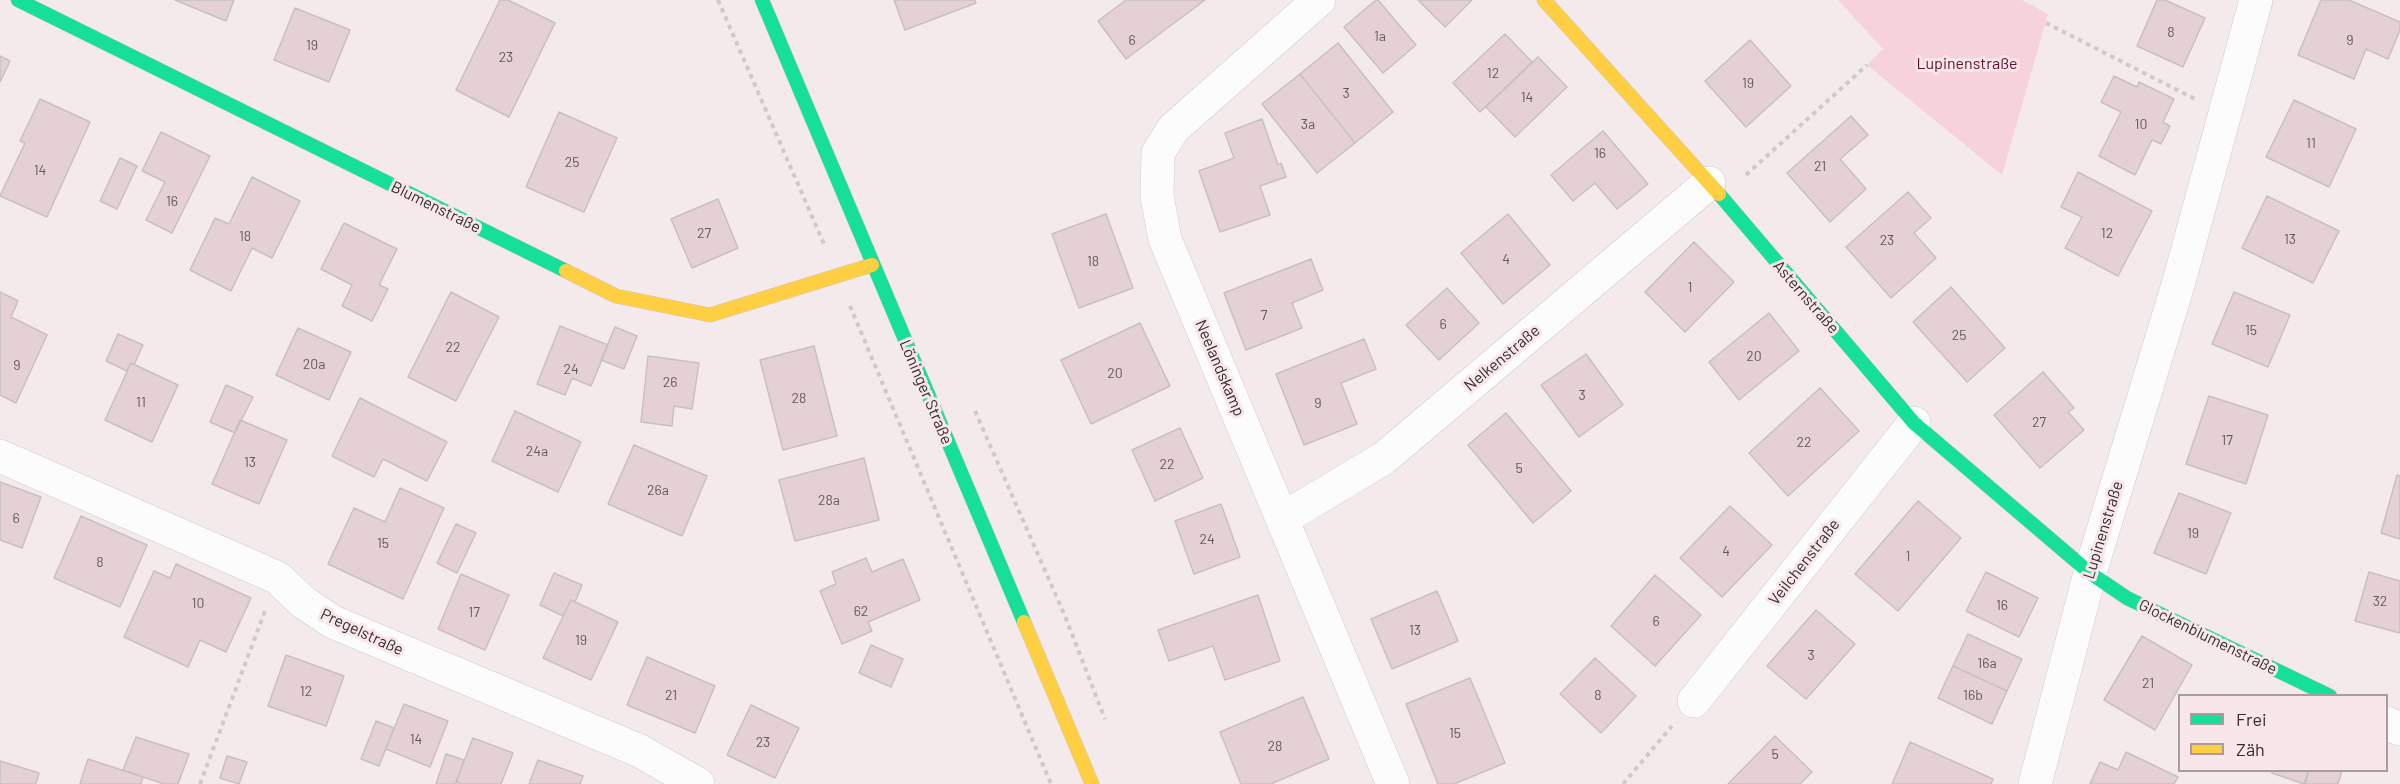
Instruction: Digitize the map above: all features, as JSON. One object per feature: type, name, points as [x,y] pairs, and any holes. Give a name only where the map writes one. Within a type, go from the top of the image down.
[{"type":"street","name":"Blumenstraße","points":[[18,0],[616,296],[710,315],[873,265]]},
{"type":"street","name":"Löninger Straße","points":[[762,0],[1092,784]]},
{"type":"street","name":"Neelandskamp","points":[[1319,0],[1173,129],[1158,153],[1157,196],[1165,238],[1284,518],[1393,784]]},
{"type":"street","name":"Asternstraße","points":[[1544,0],[1715,190],[1914,423],[2090,573]]},
{"type":"street","name":"Lupinenstraße","points":[[2034,784],[2090,573],[2178,285],[2256,0]]},
{"type":"street","name":"Nelkenstraße","points":[[1284,518],[1383,458],[1715,190]]},
{"type":"street","name":"Veilchenstraße","points":[[1694,701],[1914,423]]},
{"type":"street","name":"Pregelstraße","points":[[0,456],[278,578],[303,602],[333,622],[640,751],[698,784]]},
{"type":"street","name":"Glockenblumenstraße","points":[[2090,573],[2127,598],[2326,694]]},
{"type":"path","points":[[718,0],[837,275],[1051,784]]},
{"type":"path","points":[[2046,23],[2225,114]]},
{"type":"path","points":[[1715,190],[1867,65]]},
{"type":"path","points":[[974,409],[1065,616],[1107,723]]},
{"type":"path","points":[[200,784],[278,578]]},
{"type":"path","points":[[1623,784],[1694,701]]},
{"type":"green space","name":"Lupinenstraße","points":[[1838,0],[2022,0],[2048,14],[2002,175],[1867,65],[1883,49]]},
{"type":"building","points":[[175,0],[234,0],[226,21]]},
{"type":"building","points":[[500,0],[508,0],[555,23],[509,117],[456,90]]},
{"type":"building","points":[[894,0],[975,0],[976,3],[905,30]]},
{"type":"building","points":[[1126,0],[1205,0],[1126,59],[1098,21]]},
{"type":"building","points":[[1376,0],[1416,45],[1383,73],[1344,27]]},
{"type":"building","points":[[1418,0],[1472,0],[1445,27]]},
{"type":"building","points":[[2157,0],[2165,0],[2205,18],[2183,67],[2137,46]]},
{"type":"building","points":[[2321,0],[2349,0],[2400,22],[2400,30],[2388,59],[2366,49],[2354,79],[2298,55]]},
{"type":"building","points":[[295,8],[350,30],[329,82],[274,60]]},
{"type":"building","points":[[1505,34],[1532,62],[1480,112],[1453,83]]},
{"type":"building","points":[[1750,40],[1791,86],[1746,127],[1705,81]]},
{"type":"building","points":[[1338,43],[1393,112],[1355,143],[1300,74]]},
{"type":"building","points":[[0,56],[10,61],[0,82]]},
{"type":"building","points":[[1538,57],[1567,87],[1515,137],[1486,107]]},
{"type":"building","points":[[1300,74],[1355,143],[1317,173],[1262,104]]},
{"type":"building","points":[[2114,76],[2137,87],[2139,82],[2174,99],[2163,122],[2170,126],[2161,144],[2152,140],[2135,175],[2099,156],[2121,112],[2101,102]]},
{"type":"building","points":[[40,99],[90,122],[47,217],[0,196],[25,143],[20,141]]},
{"type":"building","points":[[2294,100],[2356,129],[2329,187],[2266,157]]},
{"type":"building","points":[[559,112],[617,138],[584,212],[526,187]]},
{"type":"building","points":[[1851,116],[1868,135],[1840,159],[1866,189],[1830,222],[1787,173]]},
{"type":"building","points":[[1262,119],[1278,165],[1281,163],[1286,177],[1260,186],[1270,215],[1220,232],[1199,171],[1234,158],[1225,133]]},
{"type":"building","points":[[1603,131],[1648,184],[1617,209],[1595,183],[1573,201],[1551,175]]},
{"type":"building","points":[[161,132],[210,156],[172,233],[146,220],[165,182],[142,171]]},
{"type":"building","points":[[120,158],[137,166],[117,209],[100,201]]},
{"type":"building","points":[[2078,172],[2152,211],[2118,276],[2065,248],[2082,217],[2061,207]]},
{"type":"building","points":[[252,177],[300,201],[272,258],[252,248],[231,291],[190,270],[215,218],[229,224]]},
{"type":"building","points":[[1908,192],[1931,218],[1914,233],[1936,258],[1891,298],[1846,247]]},
{"type":"building","points":[[2267,196],[2339,231],[2313,283],[2242,248]]},
{"type":"building","points":[[718,199],[738,248],[692,268],[671,219]]},
{"type":"building","points":[[1106,214],[1133,288],[1079,308],[1052,234]]},
{"type":"building","points":[[1508,214],[1550,265],[1503,304],[1461,253]]},
{"type":"building","points":[[344,223],[397,249],[379,285],[388,289],[372,321],[342,306],[352,285],[321,269]]},
{"type":"building","points":[[1694,242],[1734,282],[1685,332],[1645,292]]},
{"type":"building","points":[[1311,259],[1323,290],[1292,303],[1302,328],[1246,350],[1224,293]]},
{"type":"building","points":[[1951,287],[2005,348],[1967,382],[1913,322]]},
{"type":"building","points":[[1447,288],[1479,323],[1439,360],[1406,325]]},
{"type":"building","points":[[0,292],[18,301],[11,317],[47,335],[16,403],[0,395]]},
{"type":"building","points":[[451,292],[499,317],[456,401],[408,377]]},
{"type":"building","points":[[2234,292],[2290,315],[2268,367],[2212,344]]},
{"type":"building","points":[[1769,313],[1799,351],[1739,400],[1709,362]]},
{"type":"building","points":[[1140,323],[1170,386],[1091,424],[1061,360]]},
{"type":"building","points":[[560,326],[608,345],[591,386],[572,378],[565,395],[537,384]]},
{"type":"building","points":[[615,327],[637,336],[624,369],[601,360]]},
{"type":"building","points":[[298,328],[351,352],[329,400],[276,375]]},
{"type":"building","points":[[118,334],[143,345],[134,365],[131,363],[127,371],[106,361]]},
{"type":"building","points":[[1364,339],[1376,369],[1341,383],[1357,424],[1304,445],[1276,374]]},
{"type":"building","points":[[814,346],[837,436],[783,450],[760,360]]},
{"type":"building","points":[[1586,354],[1623,405],[1579,437],[1541,385]]},
{"type":"building","points":[[648,356],[699,363],[692,409],[674,406],[672,426],[641,422]]},
{"type":"building","points":[[131,363],[178,385],[152,442],[105,420]]},
{"type":"building","points":[[2043,372],[2074,408],[2068,412],[2084,430],[2040,468],[1994,415]]},
{"type":"building","points":[[226,385],[253,397],[235,433],[210,422]]},
{"type":"building","points":[[1820,388],[1859,431],[1788,496],[1749,453]]},
{"type":"building","points":[[2209,396],[2268,415],[2246,484],[2186,464]]},
{"type":"building","points":[[360,398],[447,442],[427,481],[383,459],[374,477],[332,456]]},
{"type":"building","points":[[515,411],[581,442],[558,492],[492,461]]},
{"type":"building","points":[[1506,413],[1571,491],[1533,523],[1468,445]]},
{"type":"building","points":[[240,420],[287,440],[259,504],[212,484]]},
{"type":"building","points":[[1180,428],[1203,478],[1155,501],[1132,450]]},
{"type":"building","points":[[634,445],[707,476],[682,536],[608,504]]},
{"type":"building","points":[[864,458],[879,520],[795,541],[779,480]]},
{"type":"building","points":[[2397,475],[2400,476],[2400,539],[2381,533]]},
{"type":"building","points":[[0,482],[41,497],[22,548],[0,540]]},
{"type":"building","points":[[400,488],[444,508],[403,599],[328,564],[354,508],[385,522]]},
{"type":"building","points":[[2179,493],[2231,513],[2206,574],[2154,553]]},
{"type":"building","points":[[1918,501],[1961,538],[1898,611],[1855,574]]},
{"type":"building","points":[[1221,504],[1240,557],[1194,574],[1175,521]]},
{"type":"building","points":[[1730,506],[1772,545],[1722,597],[1680,558]]},
{"type":"building","points":[[81,516],[147,545],[120,607],[54,578]]},
{"type":"building","points":[[456,524],[476,533],[457,573],[437,563]]},
{"type":"building","points":[[866,558],[872,572],[903,559],[920,600],[868,622],[872,631],[842,644],[820,591],[836,584],[832,572]]},
{"type":"building","points":[[176,564],[251,598],[226,652],[200,640],[188,667],[124,637],[154,571],[170,578]]},
{"type":"building","points":[[1986,572],[2038,598],[2019,637],[1966,611]]},
{"type":"building","points":[[2369,572],[2400,581],[2400,633],[2355,621]]},
{"type":"building","points":[[554,573],[582,585],[575,602],[571,600],[563,616],[540,605]]},
{"type":"building","points":[[461,574],[509,595],[485,650],[438,629]]},
{"type":"building","points":[[1655,575],[1701,615],[1655,666],[1611,626]]},
{"type":"building","points":[[1437,591],[1458,641],[1392,669],[1371,619]]},
{"type":"building","points":[[1258,595],[1280,661],[1225,680],[1213,646],[1169,661],[1158,630]]},
{"type":"building","points":[[571,600],[618,622],[591,680],[543,658]]},
{"type":"building","points":[[1816,610],[1855,644],[1806,699],[1767,666]]},
{"type":"building","points":[[1968,634],[2022,659],[2007,691],[1953,666]]},
{"type":"building","points":[[2142,636],[2192,665],[2155,730],[2104,700]]},
{"type":"building","points":[[871,645],[903,659],[891,687],[859,673]]},
{"type":"building","points":[[286,655],[344,676],[326,726],[268,706]]},
{"type":"building","points":[[647,657],[715,686],[695,733],[627,705]]},
{"type":"building","points":[[1595,658],[1636,696],[1601,733],[1560,694]]},
{"type":"building","points":[[1953,666],[2007,691],[1992,724],[1938,698]]},
{"type":"building","points":[[1470,678],[1505,763],[1454,784],[1438,784],[1406,704]]},
{"type":"building","points":[[1303,697],[1329,759],[1271,784],[1241,784],[1220,732]]},
{"type":"building","points":[[404,704],[448,721],[430,767],[386,749]]},
{"type":"building","points":[[751,705],[799,728],[775,778],[727,755]]},
{"type":"building","points":[[376,721],[394,728],[379,766],[361,759]]},
{"type":"building","points":[[1775,736],[1812,772],[1800,784],[1728,784]]},
{"type":"building","points":[[136,737],[189,754],[178,784],[164,784],[123,770]]},
{"type":"building","points":[[473,738],[513,753],[501,784],[456,782]]},
{"type":"building","points":[[1910,742],[1993,779],[1991,784],[1892,784]]},
{"type":"building","points":[[2126,752],[2178,777],[2174,784],[2090,784],[2100,762],[2118,770]]},
{"type":"building","points":[[446,754],[464,760],[456,784],[436,784]]},
{"type":"building","points":[[227,756],[247,762],[239,784],[220,778]]},
{"type":"building","points":[[88,759],[143,777],[141,784],[80,784]]},
{"type":"building","points":[[538,760],[583,776],[580,784],[529,784]]},
{"type":"building","points":[[0,761],[39,773],[36,784],[0,784]]},
{"type":"building","points":[[2272,772],[2308,772],[2304,784]]},
{"type":"building","points":[[2308,772],[2341,772],[2338,784],[2305,784]]},
{"type":"traffic: fast","points":[[18,0],[566,271]]},
{"type":"traffic: fast","points":[[762,0],[1024,622]]},
{"type":"traffic: fast","points":[[1719,194],[1914,423],[2090,573],[2127,598],[2326,694]]},
{"type":"traffic: slow","points":[[1544,0],[1719,194]]},
{"type":"traffic: slow","points":[[566,271],[616,296],[710,315],[872,265]]},
{"type":"traffic: slow","points":[[1024,622],[1092,784]]}]
